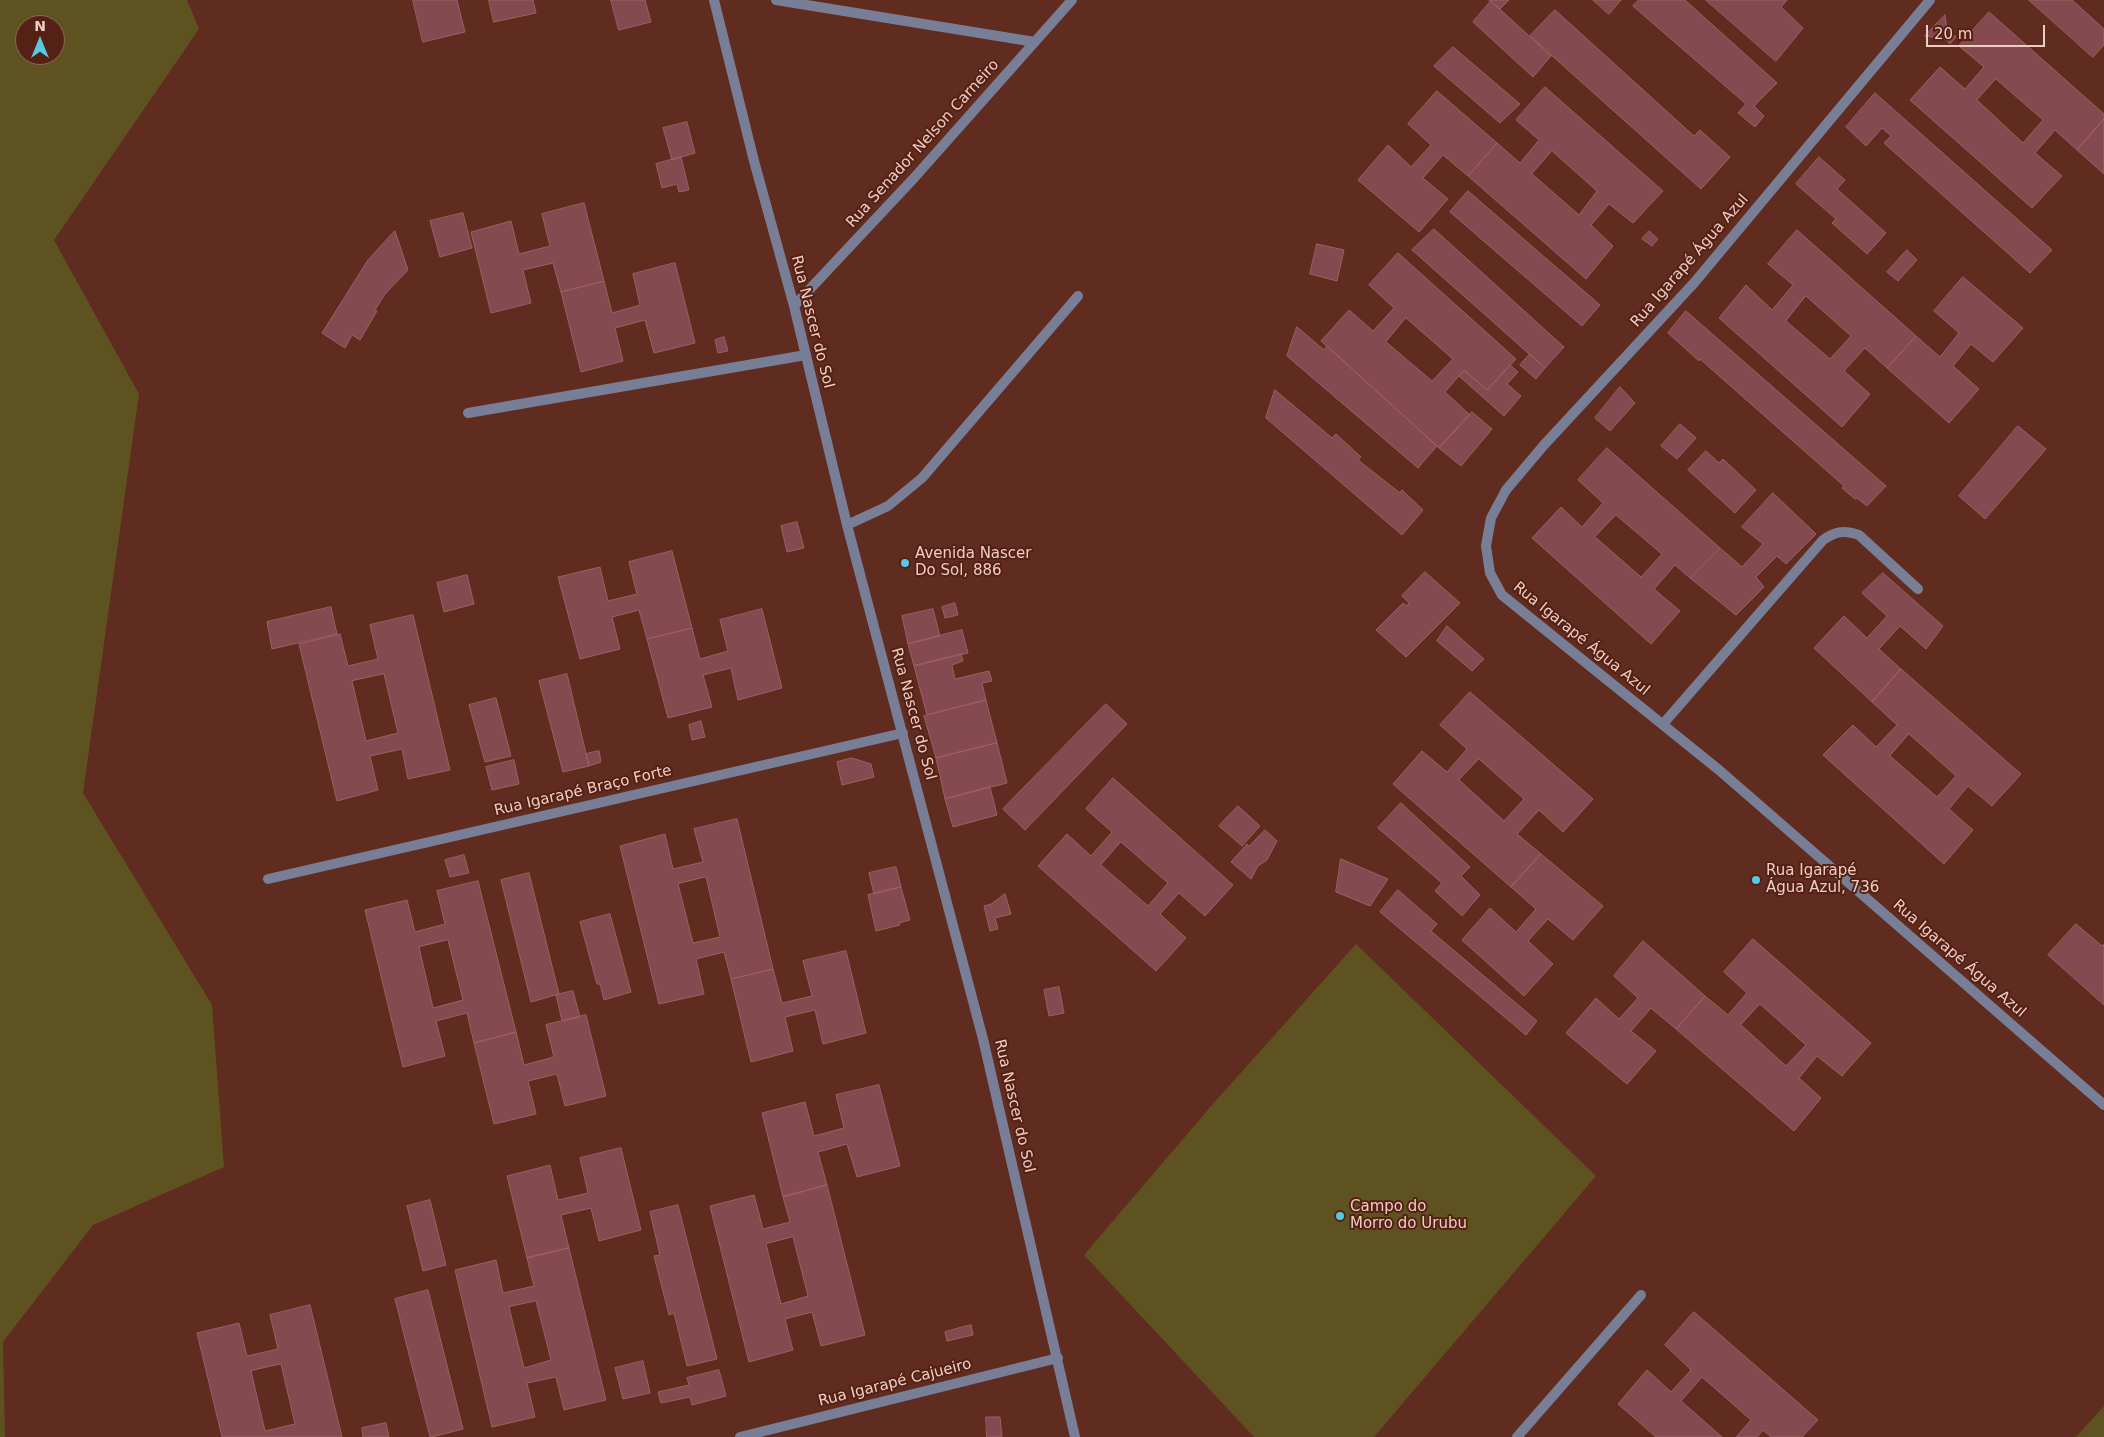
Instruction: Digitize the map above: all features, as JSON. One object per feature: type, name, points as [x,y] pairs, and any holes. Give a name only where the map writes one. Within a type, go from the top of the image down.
[{"type":"street","name":"Rua Nascer do Sol","points":[[714,0],[754,161],[794,306],[848,525],[983,1039],[1075,1437]]},
{"type":"street","points":[[776,0],[1035,42]]},
{"type":"street","name":"Rua Senador Nelson Carneiro","points":[[794,306],[914,178],[1072,0]]},
{"type":"street","name":"Rua Igarapé Água Azul","points":[[1930,0],[1694,283],[1531,460],[1506,490],[1491,518],[1486,546],[1490,573],[1502,595],[1719,770],[2104,1104]]},
{"type":"street","points":[[848,525],[888,506],[922,478],[1078,296]]},
{"type":"street","points":[[468,413],[806,355]]},
{"type":"street","points":[[1663,724],[1823,540],[1835,532],[1848,531],[1859,534],[1918,589]]},
{"type":"street","name":"Rua Igarapé Braço Forte","points":[[268,879],[904,733]]},
{"type":"street","points":[[1517,1437],[1641,1295]]},
{"type":"street","name":"Rua Igarapé Cajueiro","points":[[740,1437],[1058,1358]]},
{"type":"shaded area","points":[[0,0],[187,0],[199,29],[54,240],[139,394],[83,793],[212,1005],[224,1167],[93,1225],[3,1342],[5,1437],[0,1437]]},
{"type":"shaded area","name":"Campo do Morro do Urubu","points":[[1356,944],[1596,1176],[1374,1437],[1254,1437],[1084,1255],[1212,1105]]},
{"type":"shaded area","points":[[2104,1406],[2104,1437],[2076,1437]]},
{"type":"building","points":[[413,0],[457,0],[465,32],[423,42]]},
{"type":"building","points":[[489,0],[533,0],[536,13],[494,22]]},
{"type":"building","points":[[611,0],[645,0],[651,22],[619,30]]},
{"type":"building","points":[[1489,0],[1509,0],[1500,9]]},
{"type":"building","points":[[1593,0],[1621,0],[1609,14]]},
{"type":"building","points":[[1639,0],[1685,0],[1777,83],[1754,106],[1764,116],[1755,127],[1738,113],[1746,104],[1633,6]]},
{"type":"building","points":[[1706,0],[1787,0],[1781,7],[1803,28],[1776,61]]},
{"type":"building","points":[[2029,0],[2072,0],[2104,29],[2104,45],[2093,57]]},
{"type":"building","points":[[1491,1],[1551,56],[1533,77],[1473,22]]},
{"type":"building","points":[[1555,10],[1694,136],[1700,130],[1730,157],[1701,189],[1530,36]]},
{"type":"building","points":[[1989,12],[2104,114],[2104,119],[2077,150],[2055,130],[2035,153],[2062,176],[2032,208],[1910,100],[1940,67],[1965,89],[1984,67],[1959,46]],"holes":[[[1996,79],[2043,120],[2023,143],[1977,100]]]},
{"type":"building","points":[[1945,15],[1947,29],[1956,37],[1950,44],[1945,39],[1925,36]]},
{"type":"building","points":[[1453,47],[1520,104],[1500,123],[1434,66]]},
{"type":"building","points":[[1545,87],[1663,191],[1633,223],[1609,204],[1591,225],[1613,246],[1586,279],[1468,176],[1497,143],[1520,163],[1539,140],[1516,120]],"holes":[[[1552,151],[1597,191],[1579,215],[1532,174]]]},
{"type":"building","points":[[1437,91],[1497,143],[1468,176],[1443,155],[1423,178],[1448,199],[1419,232],[1358,180],[1388,145],[1411,167],[1431,145],[1408,124]]},
{"type":"building","points":[[1875,93],[2052,250],[2030,273],[1884,143],[1891,136],[1882,128],[1866,146],[1846,127]]},
{"type":"building","points":[[2104,119],[2104,174],[2077,150]]},
{"type":"building","points":[[687,122],[695,153],[672,160],[663,128]]},
{"type":"building","points":[[681,157],[689,190],[679,192],[677,184],[662,188],[656,164]]},
{"type":"building","points":[[1819,157],[1845,180],[1837,189],[1886,233],[1867,254],[1832,223],[1836,219],[1796,184]]},
{"type":"building","points":[[1468,191],[1600,305],[1582,326],[1450,212]]},
{"type":"building","points":[[584,203],[604,281],[561,292],[553,263],[523,270],[531,303],[491,313],[471,232],[511,221],[519,254],[550,246],[542,214]]},
{"type":"building","points":[[463,213],[472,248],[440,257],[430,221]]},
{"type":"building","points":[[1434,229],[1564,347],[1545,368],[1412,250]]},
{"type":"building","points":[[1797,230],[1916,336],[1887,368],[1865,348],[1844,371],[1870,394],[1842,427],[1719,318],[1746,285],[1772,310],[1793,285],[1768,264]],"holes":[[[1806,296],[1851,336],[1830,359],[1786,321]]]},
{"type":"building","points":[[395,231],[408,270],[385,294],[360,340],[352,335],[345,348],[322,333],[368,260]]},
{"type":"building","points":[[1649,231],[1658,239],[1652,246],[1642,239]]},
{"type":"building","points":[[1317,244],[1344,250],[1337,281],[1310,274]]},
{"type":"building","points":[[1907,250],[1917,260],[1898,281],[1887,272]]},
{"type":"building","points":[[1398,253],[1516,359],[1487,390],[1464,370],[1445,392],[1470,415],[1439,448],[1321,341],[1349,310],[1373,331],[1394,308],[1369,285]],"holes":[[[1406,318],[1453,359],[1432,381],[1386,342]]]},
{"type":"building","points":[[675,263],[695,343],[654,353],[645,320],[615,328],[623,361],[581,372],[561,292],[604,281],[612,313],[640,305],[633,274]]},
{"type":"building","points":[[1963,277],[2023,328],[1993,362],[1971,344],[1953,366],[1979,389],[1949,423],[1887,368],[1916,336],[1940,357],[1959,333],[1934,311]]},
{"type":"building","points":[[1686,311],[1886,486],[1867,506],[1842,488],[1844,486],[1668,333]]},
{"type":"building","points":[[1297,327],[1324,350],[1327,346],[1437,446],[1418,468],[1287,356]]},
{"type":"building","points":[[724,337],[728,351],[718,353],[715,340]]},
{"type":"building","points":[[1530,354],[1545,368],[1536,379],[1520,365]]},
{"type":"building","points":[[1510,365],[1518,372],[1507,384],[1521,396],[1504,416],[1459,376],[1464,370],[1487,390]]},
{"type":"building","points":[[1620,387],[1635,403],[1610,431],[1595,418]]},
{"type":"building","points":[[1275,390],[1332,438],[1336,434],[1361,457],[1358,460],[1400,493],[1402,490],[1423,510],[1402,535],[1266,418]]},
{"type":"building","points":[[1472,412],[1492,429],[1461,466],[1439,448]]},
{"type":"building","points":[[1680,424],[1696,438],[1677,459],[1661,446]]},
{"type":"building","points":[[2018,426],[2046,449],[1985,519],[1959,496]]},
{"type":"building","points":[[1607,448],[1720,548],[1690,578],[1675,565],[1654,589],[1680,611],[1651,644],[1532,538],[1561,507],[1582,527],[1603,503],[1578,480]],"holes":[[[1616,515],[1662,554],[1641,577],[1595,537]]]},
{"type":"building","points":[[1706,451],[1719,463],[1723,459],[1756,490],[1735,513],[1688,470]]},
{"type":"building","points":[[1773,493],[1816,534],[1786,564],[1777,556],[1756,577],[1764,587],[1736,615],[1690,578],[1720,548],[1742,567],[1763,544],[1742,527]]},
{"type":"building","points":[[797,522],[804,548],[787,552],[781,526]]},
{"type":"building","points":[[672,551],[692,628],[647,639],[639,610],[612,617],[620,649],[580,659],[558,577],[600,567],[608,601],[637,594],[629,562]]},
{"type":"building","points":[[1425,572],[1460,603],[1406,657],[1376,630],[1403,603],[1407,606],[1409,603],[1402,596]]},
{"type":"building","points":[[1883,573],[1943,626],[1926,649],[1900,626],[1879,649],[1901,669],[1872,702],[1814,648],[1844,616],[1867,638],[1887,616],[1862,593]]},
{"type":"building","points":[[467,575],[474,604],[444,612],[437,583]]},
{"type":"building","points":[[955,603],[958,615],[945,618],[942,607]]},
{"type":"building","points":[[331,607],[337,634],[272,649],[267,622]]},
{"type":"building","points":[[762,609],[782,688],[738,700],[731,668],[703,675],[712,707],[668,718],[647,639],[692,628],[700,659],[728,651],[720,620]]},
{"type":"building","points":[[933,609],[940,636],[908,644],[902,616]]},
{"type":"building","points":[[413,615],[450,770],[408,779],[402,749],[370,756],[378,790],[337,801],[299,644],[340,634],[348,666],[378,659],[370,625]],"holes":[[[384,674],[398,733],[366,741],[352,681]]]},
{"type":"building","points":[[1447,626],[1484,659],[1472,671],[1437,641]]},
{"type":"building","points":[[962,630],[968,653],[914,666],[908,644]]},
{"type":"building","points":[[961,654],[963,661],[952,665],[955,679],[989,671],[992,681],[982,683],[986,700],[927,715],[914,666]]},
{"type":"building","points":[[1901,669],[2021,774],[1992,806],[1968,786],[1949,809],[1973,830],[1944,864],[1823,755],[1853,725],[1876,747],[1897,725],[1872,702]],"holes":[[[1909,734],[1956,776],[1937,797],[1890,756]]]},
{"type":"building","points":[[567,674],[589,766],[563,772],[539,681]]},
{"type":"building","points":[[1470,692],[1593,799],[1563,832],[1539,810],[1517,834],[1541,854],[1511,887],[1393,784],[1422,751],[1447,772],[1467,749],[1440,725]],"holes":[[[1479,759],[1524,799],[1504,821],[1459,780]]]},
{"type":"building","points":[[496,698],[511,756],[485,762],[469,705]]},
{"type":"building","points":[[986,700],[997,743],[936,758],[924,716]]},
{"type":"building","points":[[1106,704],[1127,724],[1025,830],[1003,809]]},
{"type":"building","points":[[701,721],[705,737],[692,740],[689,725]]},
{"type":"building","points":[[997,743],[1007,783],[945,799],[936,758]]},
{"type":"building","points":[[599,751],[601,762],[589,766],[586,754]]},
{"type":"building","points":[[852,758],[871,764],[874,777],[842,785],[837,762]]},
{"type":"building","points":[[514,760],[519,784],[492,790],[486,767]]},
{"type":"building","points":[[1113,778],[1233,885],[1205,916],[1179,893],[1160,914],[1186,938],[1156,971],[1038,866],[1067,834],[1091,856],[1112,832],[1086,809]],"holes":[[[1121,842],[1168,883],[1148,906],[1101,865]]]},
{"type":"building","points":[[990,787],[997,815],[953,827],[945,799]]},
{"type":"building","points":[[1401,803],[1470,867],[1461,876],[1480,895],[1462,916],[1435,891],[1442,883],[1378,828]]},
{"type":"building","points":[[1238,806],[1260,826],[1242,846],[1219,826]]},
{"type":"building","points":[[737,819],[773,969],[731,979],[724,952],[696,959],[704,994],[659,1004],[620,846],[665,834],[673,869],[703,862],[694,829]],"holes":[[[706,877],[720,937],[693,943],[678,884]]]},
{"type":"building","points":[[1265,830],[1277,841],[1267,860],[1258,866],[1251,879],[1231,862],[1247,844],[1249,846]]},
{"type":"building","points":[[1541,854],[1603,906],[1573,940],[1548,919],[1528,941],[1553,964],[1524,996],[1462,940],[1490,908],[1516,932],[1536,909],[1511,887]]},
{"type":"building","points":[[464,855],[469,873],[450,877],[445,860]]},
{"type":"building","points":[[1341,859],[1388,879],[1370,906],[1336,892]]},
{"type":"building","points":[[896,867],[901,887],[874,894],[869,873]]},
{"type":"building","points":[[529,873],[559,994],[531,1002],[501,880]]},
{"type":"building","points":[[478,881],[516,1032],[474,1043],[467,1013],[436,1021],[445,1056],[403,1067],[365,910],[407,900],[415,932],[445,924],[437,891]],"holes":[[[448,940],[463,1000],[433,1008],[419,947]]]},
{"type":"building","points":[[901,887],[910,920],[899,923],[900,925],[876,931],[868,895]]},
{"type":"building","points":[[1398,890],[1437,924],[1431,931],[1537,1021],[1526,1035],[1380,912]]},
{"type":"building","points":[[1005,894],[1011,914],[995,918],[998,929],[990,931],[984,906],[991,904]]},
{"type":"building","points":[[610,914],[631,992],[604,1000],[600,984],[597,984],[580,922]]},
{"type":"building","points":[[2076,924],[2102,946],[2104,944],[2104,1005],[2048,955]]},
{"type":"building","points":[[1753,939],[1871,1043],[1842,1076],[1817,1056],[1799,1078],[1821,1098],[1794,1131],[1676,1029],[1705,996],[1728,1015],[1747,993],[1724,972]],"holes":[[[1760,1004],[1806,1045],[1786,1066],[1741,1025]]]},
{"type":"building","points":[[1643,941],[1705,996],[1676,1029],[1651,1008],[1631,1031],[1656,1051],[1627,1084],[1566,1033],[1596,998],[1619,1019],[1638,998],[1614,976]]},
{"type":"building","points":[[846,951],[866,1033],[823,1044],[815,1010],[785,1017],[793,1051],[751,1062],[731,979],[773,969],[782,1003],[812,996],[803,961]]},
{"type":"building","points":[[1059,987],[1064,1013],[1049,1016],[1044,990]]},
{"type":"building","points":[[573,991],[580,1017],[562,1021],[556,995]]},
{"type":"building","points":[[586,1015],[606,1096],[565,1106],[557,1074],[528,1081],[536,1114],[494,1124],[474,1043],[516,1032],[524,1065],[554,1057],[546,1025]]},
{"type":"building","points":[[879,1085],[900,1166],[857,1177],[847,1144],[818,1152],[827,1185],[783,1197],[762,1113],[805,1102],[814,1136],[844,1128],[836,1095]]},
{"type":"building","points":[[621,1148],[641,1230],[599,1241],[591,1208],[561,1215],[569,1248],[527,1258],[507,1176],[550,1165],[558,1200],[588,1193],[580,1158]]},
{"type":"building","points":[[827,1185],[865,1335],[821,1346],[812,1312],[785,1319],[793,1350],[749,1362],[710,1206],[754,1195],[763,1229],[790,1222],[783,1197]],"holes":[[[793,1237],[808,1296],[781,1304],[766,1244]]]},
{"type":"building","points":[[430,1200],[446,1265],[423,1271],[407,1206]]},
{"type":"building","points":[[678,1205],[717,1359],[687,1366],[674,1313],[669,1315],[654,1256],[660,1255],[650,1212]]},
{"type":"building","points":[[569,1248],[606,1400],[564,1410],[556,1377],[527,1383],[535,1417],[492,1427],[455,1270],[496,1260],[503,1293],[534,1286],[527,1258]],"holes":[[[536,1301],[551,1360],[524,1368],[509,1307]]]},
{"type":"building","points":[[428,1290],[463,1429],[432,1437],[430,1437],[395,1299]]},
{"type":"building","points":[[310,1305],[342,1437],[222,1437],[197,1333],[239,1323],[247,1356],[278,1349],[270,1315]],"holes":[[[281,1364],[295,1424],[265,1431],[251,1371]]]},
{"type":"building","points":[[1694,1312],[1818,1420],[1802,1437],[1771,1437],[1763,1430],[1757,1437],[1736,1437],[1751,1420],[1702,1377],[1681,1401],[1722,1437],[1656,1437],[1618,1404],[1647,1370],[1671,1392],[1691,1370],[1665,1345]]},
{"type":"building","points":[[971,1325],[973,1335],[947,1341],[945,1332]]},
{"type":"building","points":[[643,1361],[650,1393],[623,1399],[615,1368]]},
{"type":"building","points":[[719,1370],[726,1396],[692,1405],[690,1397],[661,1403],[658,1392],[689,1385],[687,1378]]},
{"type":"building","points":[[986,1417],[1000,1417],[1002,1437],[987,1437]]},
{"type":"building","points":[[386,1423],[389,1437],[363,1437],[362,1428]]},
{"type":"place","name":"Avenida Nascer Do Sol, 886","points":[[905,563]]},
{"type":"place","name":"Rua Igarapé Água Azul, 736","points":[[1756,880]]},
{"type":"place","name":"Campo do Morro do Urubu","points":[[1340,1216]]}]
